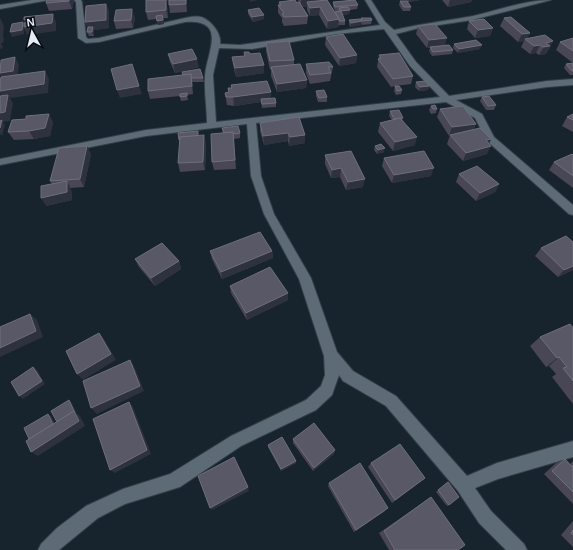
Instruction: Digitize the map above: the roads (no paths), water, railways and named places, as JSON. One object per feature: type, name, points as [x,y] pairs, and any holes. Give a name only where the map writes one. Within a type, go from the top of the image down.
[{"type":"street","points":[[0,7],[46,0]]},
{"type":"street","points":[[77,0],[79,2],[80,32],[82,38],[86,40],[99,40],[185,20],[199,19],[205,22],[212,29],[217,46],[208,75],[212,125]]},
{"type":"street","points":[[368,0],[413,64],[447,99],[479,116],[482,125],[490,138],[522,168],[571,207]]},
{"type":"street","points":[[392,33],[419,26],[472,18],[548,0]]},
{"type":"street","points":[[217,46],[232,48],[254,46],[385,26]]},
{"type":"street","points":[[0,162],[146,132],[447,99],[540,85],[573,82]]},
{"type":"street","points":[[47,550],[63,534],[92,512],[123,497],[174,480],[236,441],[311,405],[327,390],[332,375],[331,356],[305,278],[269,214],[258,182],[252,142],[251,121]]},
{"type":"street","points":[[331,356],[348,376],[391,401],[464,486],[485,517],[518,550]]},
{"type":"street","points":[[464,486],[497,471],[573,449]]}]
